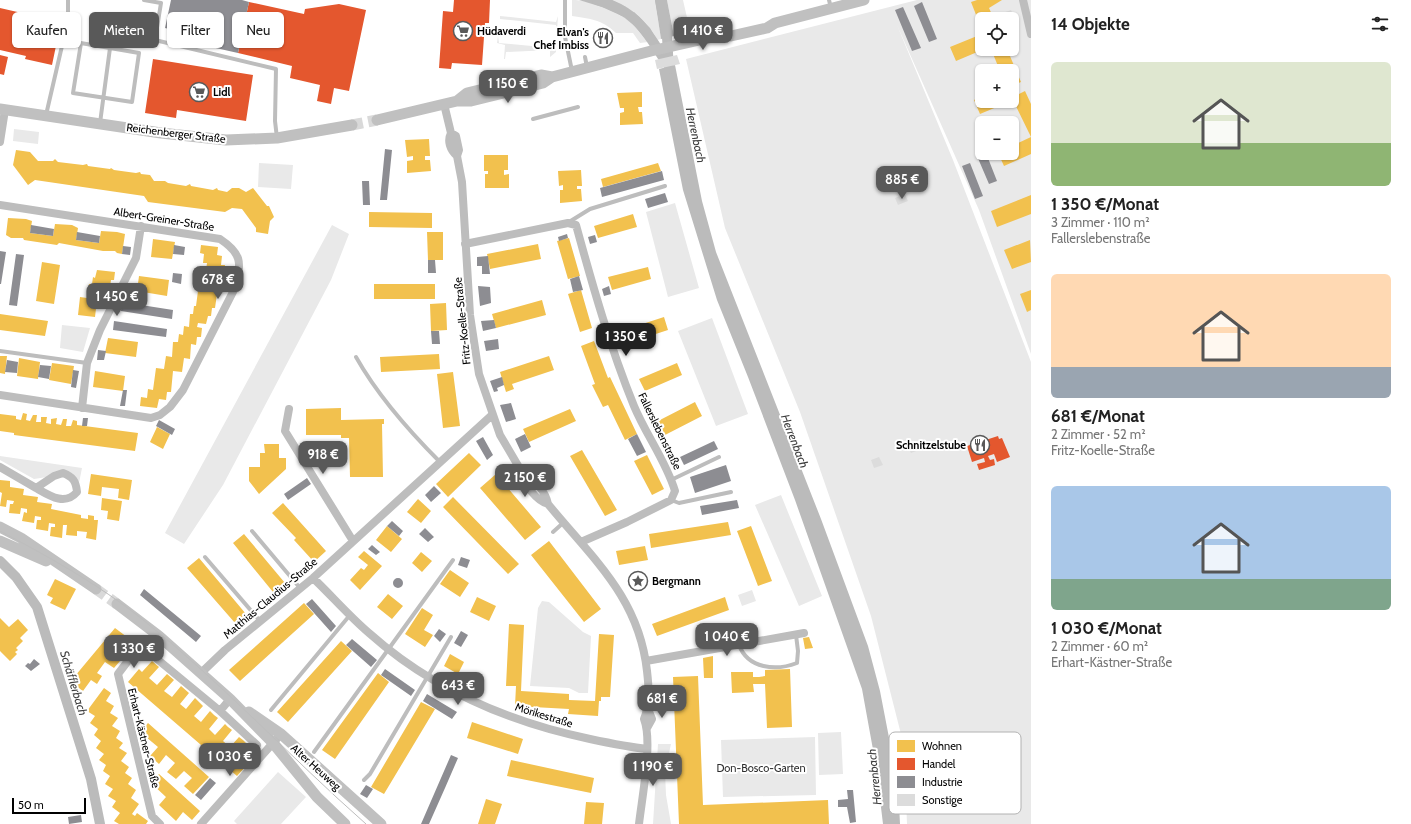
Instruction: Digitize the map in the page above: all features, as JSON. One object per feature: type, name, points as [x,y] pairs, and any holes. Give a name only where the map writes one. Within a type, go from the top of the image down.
[{"type":"street","points":[[377,120],[457,101],[467,93],[541,75],[552,77],[651,51],[726,34],[731,36],[768,28],[775,22],[830,4],[864,0]]},
{"type":"street","points":[[1023,0],[1031,34]]},
{"type":"street","name":"Fritz-Koelle-Straße","points":[[444,104],[451,133],[449,138],[452,152],[457,156],[462,182],[472,337],[479,374],[492,415],[500,435],[523,474],[530,475],[546,497],[548,504],[563,523],[605,569],[623,598],[640,636],[646,661],[649,684],[648,709],[644,719],[648,728],[647,749],[639,824]]},
{"type":"street","name":"Reichenberger Straße","points":[[2,109],[214,139],[277,138],[352,125]]},
{"type":"street","points":[[0,142],[2,109]]},
{"type":"street","name":"Albert-Greiner-Straße","points":[[0,205],[220,239],[232,247],[239,258],[240,270],[236,286],[183,390],[170,407],[160,415],[151,418],[0,395]]},
{"type":"street","points":[[465,244],[568,223]]},
{"type":"street","name":"Fallerslebenstraße","points":[[568,223],[576,226],[614,355],[641,423],[671,480],[675,491],[671,500]]},
{"type":"street","points":[[82,408],[87,363],[100,330],[136,258],[141,226]]},
{"type":"street","points":[[289,409],[285,431],[353,541]]},
{"type":"street","name":"Matthias-Claudius-Straße","points":[[201,673],[260,621],[313,578],[492,415]]},
{"type":"street","points":[[0,467],[49,496],[62,500],[72,498],[76,492],[76,482],[71,476],[64,473],[54,476],[36,488]]},
{"type":"street","points":[[581,542],[627,522],[671,500]]},
{"type":"street","points":[[0,527],[21,538],[96,589]]},
{"type":"street","points":[[0,541],[16,549],[65,568]]},
{"type":"street","name":"Mörikestraße","points":[[313,578],[369,633],[428,677],[458,695],[532,725],[570,735],[647,749]]},
{"type":"street","name":"Alter Heuweg","points":[[117,604],[159,636],[230,699],[273,743],[312,792],[345,824]]},
{"type":"street","points":[[646,661],[800,634]]},
{"type":"street","name":"Erhart-Kästner-Straße","points":[[160,824],[152,816],[118,674],[140,645],[220,711],[258,745]]},
{"type":"street","points":[[220,711],[230,699]]},
{"type":"street","name":"Alter Heuweg","points":[[230,699],[281,734],[381,824]]},
{"type":"street","points":[[201,824],[281,734]]},
{"type":"lane","points":[[68,0],[68,12]]},
{"type":"lane","points":[[144,0],[161,3],[155,40],[276,69],[275,121],[277,138]]},
{"type":"lane","points":[[565,0],[565,37],[572,72]]},
{"type":"lane","points":[[81,43],[89,44]]},
{"type":"lane","points":[[46,116],[61,48]]},
{"type":"lane","points":[[80,48],[73,93],[103,98],[132,102],[139,53],[110,48],[103,98],[100,124]]},
{"type":"lane","points":[[585,56],[587,68]]},
{"type":"lane","points":[[533,120],[578,107]]},
{"type":"lane","points":[[568,223],[590,210],[665,186]]},
{"type":"lane","points":[[0,351],[87,363]]},
{"type":"lane","points":[[356,357],[379,393],[419,441],[440,462]]},
{"type":"lane","points":[[671,480],[719,457]]},
{"type":"lane","points":[[671,500],[679,503],[731,492]]},
{"type":"lane","points":[[553,532],[563,523]]},
{"type":"lane","points":[[252,531],[300,588]]},
{"type":"lane","points":[[205,557],[260,621]]},
{"type":"lane","points":[[314,752],[452,560]]},
{"type":"lane","points":[[271,710],[350,615]]},
{"type":"lane","points":[[739,644],[747,658],[753,663],[771,668],[787,667],[797,663],[800,634]]},
{"type":"lane","points":[[364,780],[370,774],[451,636]]},
{"type":"green space","points":[[572,0],[579,0],[602,6],[617,13],[635,25],[648,42],[640,43],[633,33],[616,33],[611,28],[600,22],[572,16]]},
{"type":"green space","points":[[611,0],[655,0],[661,39],[657,40],[643,21],[631,11]]},
{"type":"green space","points":[[667,0],[683,0],[688,22],[674,36]]},
{"type":"green space","points":[[917,0],[1031,0],[1031,354],[979,210],[897,25],[953,160],[1031,362],[1031,824],[907,824],[907,814],[1021,814],[1021,732],[900,732],[871,616],[800,412],[725,228],[686,59]]},
{"type":"green space","points":[[500,16],[556,22],[558,16],[557,31],[556,25],[500,19]]},
{"type":"green space","points":[[498,36],[499,43],[553,48],[555,42],[556,52],[550,57],[550,50],[506,52],[504,59],[505,45],[497,43]]},
{"type":"green space","points":[[14,129],[39,132],[38,144],[13,141]]},
{"type":"green space","points":[[259,163],[293,165],[291,189],[258,187]]},
{"type":"green space","points":[[675,203],[699,288],[668,297],[646,212]]},
{"type":"green space","points":[[332,225],[349,234],[331,280],[223,485],[184,544],[165,533]]},
{"type":"green space","points":[[712,318],[748,414],[716,426],[678,331]]},
{"type":"green space","points":[[62,325],[90,328],[83,352],[60,348]]},
{"type":"green space","points":[[0,456],[82,468],[79,483],[72,473],[59,471],[47,477],[34,479],[0,460]]},
{"type":"green space","points":[[781,495],[822,596],[799,606],[755,505]]},
{"type":"green space","points":[[752,590],[756,601],[742,606],[738,595]]},
{"type":"green space","points":[[542,601],[549,602],[583,632],[591,636],[588,693],[579,693],[569,688],[530,686],[538,608]]},
{"type":"green space","points":[[841,732],[843,774],[819,775],[818,733]]},
{"type":"green space","name":"Don-Bosco-Garten","points":[[815,737],[816,795],[723,797],[721,740]]},
{"type":"green space","points":[[658,744],[671,744],[665,772],[666,795],[671,824],[653,824]]},
{"type":"green space","points":[[278,772],[306,797],[281,824],[237,824],[234,821]]},
{"type":"shaded area","points":[[579,0],[611,0],[626,7],[622,16],[602,7]]},
{"type":"shaded area","points":[[655,0],[667,0],[674,36],[661,39]]},
{"type":"shaded area","points":[[634,12],[650,28],[657,40],[648,42],[630,20]]},
{"type":"shaded area","points":[[675,65],[702,201],[716,252],[821,519],[868,646],[880,691],[889,738],[889,814],[900,814],[900,824],[883,824],[876,766],[862,689],[795,500],[717,300],[683,190],[659,69]]},
{"type":"building: Wohnen","points":[[977,0],[1002,0],[989,8],[991,12],[975,12],[971,2]]},
{"type":"building: Wohnen","points":[[975,37],[975,53],[956,61],[950,47]]},
{"type":"building: Wohnen","points":[[994,56],[1010,56],[1013,64],[997,64]]},
{"type":"building: Wohnen","points":[[1025,91],[1031,104],[1031,137],[1017,108],[1019,108],[1019,94]]},
{"type":"building: Wohnen","points":[[642,92],[642,107],[638,107],[639,112],[642,112],[643,124],[620,125],[620,113],[624,112],[624,108],[620,108],[617,93]]},
{"type":"building: Wohnen","points":[[977,108],[994,108],[980,114]]},
{"type":"building: Wohnen","points":[[1031,137],[1031,154],[1019,159],[1019,143]]},
{"type":"building: Wohnen","points":[[429,139],[430,156],[425,156],[425,160],[430,160],[431,171],[407,173],[407,161],[413,160],[413,156],[407,157],[405,140]]},
{"type":"building: Wohnen","points":[[16,150],[30,152],[38,161],[53,161],[55,159],[58,162],[83,165],[87,164],[88,166],[111,168],[114,170],[136,173],[140,172],[141,174],[150,175],[154,181],[165,181],[168,183],[186,186],[190,184],[191,186],[213,190],[217,188],[218,190],[227,192],[232,188],[239,188],[246,192],[253,188],[267,206],[269,206],[274,217],[270,221],[268,234],[256,232],[256,228],[242,209],[232,208],[225,212],[148,202],[144,196],[35,180],[28,185],[13,165]]},
{"type":"building: Wohnen","points":[[484,155],[508,155],[508,170],[504,170],[504,175],[509,174],[509,188],[485,188],[485,174],[488,174],[488,171],[484,171]]},
{"type":"building: Wohnen","points":[[1001,160],[1018,160],[1004,166]]},
{"type":"building: Wohnen","points":[[658,163],[661,171],[603,187],[601,179]]},
{"type":"building: Wohnen","points":[[581,170],[582,186],[577,186],[577,189],[581,189],[582,201],[560,203],[560,190],[563,190],[563,185],[559,186],[558,171]]},
{"type":"building: Wohnen","points":[[1031,195],[1031,214],[997,227],[991,211]]},
{"type":"building: Wohnen","points":[[369,212],[432,213],[432,228],[369,227]]},
{"type":"building: Wohnen","points":[[633,214],[637,227],[598,238],[594,226]]},
{"type":"building: Wohnen","points":[[8,218],[26,219],[32,221],[30,233],[53,236],[55,224],[72,225],[78,228],[76,240],[99,243],[101,231],[125,234],[122,254],[115,251],[103,251],[59,243],[57,245],[24,240],[23,238],[11,238],[6,235]]},
{"type":"building: Wohnen","points":[[427,232],[443,232],[443,260],[428,260]]},
{"type":"building: Wohnen","points":[[569,238],[580,276],[568,279],[557,241]]},
{"type":"building: Wohnen","points":[[153,239],[175,242],[172,259],[151,257]]},
{"type":"building: Wohnen","points":[[1030,240],[1031,262],[1012,269],[1004,250]]},
{"type":"building: Wohnen","points":[[538,244],[541,259],[490,269],[487,254]]},
{"type":"building: Wohnen","points":[[201,245],[218,247],[217,255],[222,256],[221,265],[225,265],[221,294],[217,294],[215,308],[212,308],[211,316],[208,316],[206,324],[198,323],[197,327],[202,328],[201,337],[197,337],[196,345],[191,344],[190,359],[184,358],[182,372],[173,371],[171,392],[167,392],[166,400],[159,399],[157,408],[140,406],[141,397],[147,398],[148,389],[153,390],[156,368],[164,369],[166,356],[172,357],[173,342],[178,342],[179,334],[183,335],[184,326],[189,327],[190,314],[193,314],[194,306],[196,306],[198,291],[203,292],[207,263],[203,263],[204,254],[200,253]]},
{"type":"building: Wohnen","points":[[42,262],[60,265],[54,304],[36,301]]},
{"type":"building: Wohnen","points":[[648,267],[651,279],[612,290],[608,277]]},
{"type":"building: Wohnen","points":[[97,270],[115,272],[114,280],[111,280],[110,287],[106,287],[104,301],[97,300],[95,317],[78,315],[80,297],[87,298],[89,284],[92,284],[93,277],[95,278]]},
{"type":"building: Wohnen","points":[[139,276],[169,280],[167,296],[137,291]]},
{"type":"building: Wohnen","points":[[374,284],[435,284],[435,299],[374,299]]},
{"type":"building: Wohnen","points":[[581,290],[592,328],[580,332],[568,294]]},
{"type":"building: Wohnen","points":[[1031,290],[1031,310],[1027,312],[1020,294]]},
{"type":"building: Wohnen","points":[[542,300],[546,315],[496,328],[492,314]]},
{"type":"building: Wohnen","points":[[446,303],[447,330],[431,331],[430,304]]},
{"type":"building: Wohnen","points":[[0,314],[48,321],[45,336],[0,330]]},
{"type":"building: Wohnen","points":[[664,317],[668,330],[628,343],[624,330]]},
{"type":"building: Wohnen","points":[[108,338],[138,342],[136,357],[105,353]]},
{"type":"building: Wohnen","points":[[594,341],[608,378],[610,377],[637,434],[625,440],[608,405],[603,407],[592,385],[595,384],[581,346]]},
{"type":"building: Wohnen","points":[[439,354],[440,369],[381,372],[380,357]]},
{"type":"building: Wohnen","points":[[0,356],[7,356],[5,374],[0,373]]},
{"type":"building: Wohnen","points":[[549,356],[554,370],[512,384],[514,389],[506,392],[500,372]]},
{"type":"building: Wohnen","points":[[19,358],[40,362],[38,379],[17,376]]},
{"type":"building: Wohnen","points":[[52,363],[74,366],[71,384],[49,380]]},
{"type":"building: Wohnen","points":[[677,363],[682,375],[645,391],[639,379]]},
{"type":"building: Wohnen","points":[[95,371],[125,376],[123,391],[93,387]]},
{"type":"building: Wohnen","points":[[453,372],[460,426],[443,428],[437,374]]},
{"type":"building: Wohnen","points":[[695,402],[702,416],[665,435],[658,421]]},
{"type":"building: Wohnen","points":[[341,408],[341,420],[384,419],[384,424],[382,424],[383,477],[350,477],[349,438],[341,438],[341,435],[306,435],[306,409]]},
{"type":"building: Wohnen","points":[[570,409],[576,421],[529,442],[523,429]]},
{"type":"building: Wohnen","points":[[23,413],[27,414],[26,420],[30,421],[33,415],[37,415],[36,422],[41,422],[41,417],[47,417],[46,423],[51,424],[51,419],[57,418],[56,424],[61,425],[63,419],[67,419],[66,426],[71,426],[73,420],[77,421],[77,425],[138,433],[135,451],[14,435],[14,433],[0,431],[0,414],[16,416],[16,419],[21,420]]},
{"type":"building: Wohnen","points":[[157,427],[170,434],[163,449],[150,442]]},
{"type":"building: Wohnen","points":[[264,444],[279,444],[279,458],[286,458],[286,469],[259,494],[249,481],[249,467],[260,467],[260,453],[265,453]]},
{"type":"building: Wohnen","points":[[582,450],[617,510],[605,516],[570,456]]},
{"type":"building: Wohnen","points":[[469,453],[481,465],[448,497],[436,484]]},
{"type":"building: Wohnen","points":[[647,455],[664,489],[652,495],[634,461]]},
{"type":"building: Wohnen","points":[[91,474],[132,480],[129,500],[118,498],[119,489],[102,487],[101,496],[88,494]]},
{"type":"building: Wohnen","points":[[496,474],[541,527],[525,540],[480,488]]},
{"type":"building: Wohnen","points":[[0,480],[10,481],[10,487],[24,489],[23,495],[38,497],[37,502],[52,504],[51,509],[81,515],[81,518],[88,519],[88,515],[94,516],[94,520],[98,520],[96,540],[86,538],[87,532],[77,531],[77,536],[66,535],[67,525],[63,525],[62,538],[50,536],[51,527],[55,527],[55,524],[49,523],[48,531],[36,529],[37,520],[41,520],[41,517],[35,516],[34,523],[22,521],[24,512],[27,513],[27,509],[21,508],[20,514],[9,513],[10,504],[13,504],[14,501],[7,500],[6,507],[0,506],[2,493],[0,492]]},
{"type":"building: Wohnen","points":[[453,497],[519,564],[508,574],[443,507]]},
{"type":"building: Wohnen","points":[[102,498],[122,501],[119,521],[107,519],[108,511],[101,510]]},
{"type":"building: Wohnen","points":[[418,499],[431,511],[421,523],[407,512]]},
{"type":"building: Wohnen","points":[[283,503],[326,551],[314,562],[294,540],[296,538],[272,513]]},
{"type":"building: Wohnen","points":[[728,522],[731,535],[651,548],[649,534]]},
{"type":"building: Wohnen","points":[[387,526],[402,539],[391,552],[376,540]]},
{"type":"building: Wohnen","points":[[751,526],[772,581],[758,586],[737,531]]},
{"type":"building: Wohnen","points":[[244,534],[285,583],[273,592],[233,543]]},
{"type":"building: Wohnen","points":[[549,541],[601,609],[584,622],[531,555]]},
{"type":"building: Wohnen","points":[[645,546],[648,560],[619,565],[616,551]]},
{"type":"building: Wohnen","points":[[364,551],[382,566],[360,590],[350,580],[361,568],[364,570],[368,565],[358,557]]},
{"type":"building: Wohnen","points":[[421,552],[432,561],[422,572],[412,563]]},
{"type":"building: Wohnen","points":[[199,558],[246,614],[235,623],[187,568]]},
{"type":"building: Wohnen","points":[[450,570],[469,583],[460,597],[440,584]]},
{"type":"building: Wohnen","points":[[55,579],[76,589],[65,610],[50,603],[53,598],[47,595]]},
{"type":"building: Wohnen","points":[[388,594],[403,606],[392,619],[377,607]]},
{"type":"building: Wohnen","points":[[477,597],[496,606],[489,621],[470,612]]},
{"type":"building: Wohnen","points":[[725,597],[729,610],[657,636],[652,624]]},
{"type":"building: Wohnen","points":[[304,603],[314,614],[240,681],[229,670]]},
{"type":"building: Wohnen","points":[[422,608],[433,615],[424,630],[433,635],[425,647],[405,634]]},
{"type":"building: Wohnen","points":[[0,618],[9,627],[18,619],[28,630],[20,638],[23,641],[16,648],[18,650],[15,652],[17,654],[10,661],[0,651]]},
{"type":"building: Wohnen","points":[[509,624],[524,625],[521,691],[569,694],[569,700],[595,701],[599,634],[614,635],[610,697],[601,697],[601,701],[599,701],[598,716],[568,714],[569,709],[515,706],[516,686],[506,686]]},
{"type":"building: Wohnen","points":[[115,628],[135,643],[129,651],[120,644],[113,655],[120,661],[114,668],[105,662],[97,673],[102,676],[97,684],[91,680],[83,691],[70,682]]},
{"type":"building: Wohnen","points":[[809,637],[813,648],[805,649],[803,638]]},
{"type":"building: Wohnen","points":[[341,641],[352,651],[288,722],[277,712]]},
{"type":"building: Wohnen","points":[[450,654],[464,662],[458,674],[444,666]]},
{"type":"building: Wohnen","points":[[713,656],[713,678],[704,678],[703,658]]},
{"type":"building: Wohnen","points":[[152,661],[159,667],[149,678],[157,685],[167,674],[174,680],[164,691],[172,697],[181,686],[189,693],[180,704],[186,709],[195,698],[203,706],[194,716],[201,722],[210,711],[218,718],[209,729],[215,735],[225,724],[232,730],[223,741],[230,747],[239,737],[247,744],[238,755],[244,760],[253,749],[258,753],[237,776],[128,682],[139,669],[142,672]]},
{"type":"building: Wohnen","points":[[790,669],[792,727],[767,728],[765,684],[753,684],[754,692],[732,693],[731,672],[753,672],[753,677],[759,677],[765,676],[765,670]]},
{"type":"building: Wohnen","points":[[378,673],[389,682],[335,759],[322,750]]},
{"type":"building: Wohnen","points":[[698,676],[703,805],[828,800],[829,824],[679,824],[673,677]]},
{"type":"building: Wohnen","points":[[104,688],[111,693],[106,701],[114,706],[110,713],[118,718],[112,726],[120,731],[116,738],[123,743],[119,748],[127,753],[121,761],[129,767],[125,773],[132,778],[128,784],[136,790],[131,798],[139,804],[132,814],[135,816],[137,813],[148,821],[146,824],[119,824],[114,821],[120,813],[112,807],[116,801],[108,796],[113,789],[105,784],[110,776],[103,771],[106,765],[99,760],[104,754],[96,748],[101,741],[94,735],[98,729],[90,723],[95,716],[87,711]]},
{"type":"building: Wohnen","points":[[421,702],[435,709],[384,794],[371,787]]},
{"type":"building: Wohnen","points":[[472,722],[523,739],[518,754],[467,738]]},
{"type":"building: Wohnen","points":[[148,723],[209,777],[193,794],[184,786],[192,778],[184,771],[176,779],[167,772],[175,763],[166,755],[159,764],[150,756],[158,747],[140,732]]},
{"type":"building: Wohnen","points":[[511,760],[594,778],[591,793],[507,776]]},
{"type":"building: Wohnen","points":[[159,774],[200,811],[192,820],[183,812],[176,821],[159,805],[166,797],[151,783]]},
{"type":"building: Wohnen","points":[[486,799],[502,804],[495,824],[478,824]]},
{"type":"building: Wohnen","points":[[586,802],[604,803],[602,824],[584,824]]},
{"type":"building: Handel","points":[[454,0],[490,0],[489,23],[485,23],[482,65],[452,63],[451,69],[439,68],[443,11],[453,12]]},
{"type":"building: Handel","points":[[249,2],[304,14],[305,9],[339,4],[366,10],[349,91],[334,88],[331,104],[317,101],[320,85],[290,78],[292,66],[238,53],[239,48],[284,48],[284,12],[247,12]]},
{"type":"building: Handel","points":[[0,8],[17,12],[12,12],[12,48],[56,48],[52,65],[25,59],[26,56],[0,50]]},
{"type":"building: Handel","points":[[603,32],[607,33],[604,41],[599,39]]},
{"type":"building: Handel","points":[[0,55],[8,57],[4,75],[0,74]]},
{"type":"building: Handel","name":"Lidl","points":[[153,59],[253,75],[246,121],[177,110],[176,118],[145,113]]},
{"type":"building: Handel","points":[[998,436],[999,439],[1002,438],[1010,457],[997,462],[994,454],[988,456],[990,460],[994,459],[995,465],[979,470],[977,464],[985,462],[984,458],[972,462],[967,446]]},
{"type":"building: Industrie","points":[[171,0],[242,0],[249,2],[247,12],[232,12],[232,48],[239,48],[238,53],[216,48],[224,48],[224,12],[168,12]]},
{"type":"building: Industrie","points":[[922,2],[937,39],[929,42],[914,6]]},
{"type":"building: Industrie","points":[[903,7],[921,48],[912,51],[895,10]]},
{"type":"building: Industrie","points":[[385,149],[392,150],[387,200],[380,200]]},
{"type":"building: Industrie","points":[[979,160],[989,160],[997,181],[989,184]]},
{"type":"building: Industrie","points":[[970,163],[983,196],[975,199],[962,166]]},
{"type":"building: Industrie","points":[[662,171],[664,180],[602,197],[600,188]]},
{"type":"building: Industrie","points":[[362,181],[369,181],[370,205],[363,205]]},
{"type":"building: Industrie","points":[[665,193],[668,202],[648,208],[645,199]]},
{"type":"building: Industrie","points":[[31,225],[54,229],[53,236],[30,233]]},
{"type":"building: Industrie","points":[[77,232],[100,236],[99,243],[76,240]]},
{"type":"building: Industrie","points":[[567,234],[568,238],[559,241],[558,237]]},
{"type":"building: Industrie","points":[[595,235],[597,242],[590,244],[588,237]]},
{"type":"building: Industrie","points":[[174,245],[185,247],[184,255],[173,254]]},
{"type":"building: Industrie","points":[[123,246],[131,247],[130,255],[122,254]]},
{"type":"building: Industrie","points":[[0,251],[6,252],[1,284],[0,284]]},
{"type":"building: Industrie","points":[[16,254],[24,255],[17,306],[9,305]]},
{"type":"building: Industrie","points":[[488,256],[490,274],[482,274],[482,266],[477,266],[477,257]]},
{"type":"building: Industrie","points":[[428,260],[435,260],[436,273],[428,273]]},
{"type":"building: Industrie","points":[[173,273],[182,274],[181,284],[172,282]]},
{"type":"building: Industrie","points":[[579,276],[583,290],[573,292],[570,279]]},
{"type":"building: Industrie","points":[[131,284],[138,285],[136,296],[130,295]]},
{"type":"building: Industrie","points":[[478,286],[490,287],[491,303],[480,306]]},
{"type":"building: Industrie","points":[[609,286],[611,294],[604,296],[602,289]]},
{"type":"building: Industrie","points":[[122,302],[173,310],[172,319],[121,311]]},
{"type":"building: Industrie","points":[[494,320],[496,328],[483,331],[481,321]]},
{"type":"building: Industrie","points":[[114,321],[167,329],[166,337],[113,330]]},
{"type":"building: Industrie","points":[[431,331],[439,331],[440,344],[432,344]]},
{"type":"building: Industrie","points":[[498,339],[499,349],[486,351],[484,341]]},
{"type":"building: Industrie","points":[[626,340],[629,347],[622,350],[620,342]]},
{"type":"building: Industrie","points":[[98,350],[106,351],[104,360],[97,360]]},
{"type":"building: Industrie","points":[[7,360],[18,362],[17,373],[5,372]]},
{"type":"building: Industrie","points":[[40,365],[51,366],[49,379],[38,377]]},
{"type":"building: Industrie","points":[[73,370],[79,371],[76,388],[71,387]]},
{"type":"building: Industrie","points":[[502,377],[504,385],[497,388],[498,391],[494,392],[490,381]]},
{"type":"building: Industrie","points":[[123,390],[127,390],[125,406],[120,406]]},
{"type":"building: Industrie","points":[[511,403],[516,419],[506,422],[500,405]]},
{"type":"building: Industrie","points":[[83,418],[88,418],[87,426],[82,426]]},
{"type":"building: Industrie","points":[[159,420],[175,429],[172,435],[156,426]]},
{"type":"building: Industrie","points":[[525,434],[531,447],[521,452],[515,439]]},
{"type":"building: Industrie","points":[[637,434],[646,452],[637,456],[628,439]]},
{"type":"building: Industrie","points":[[483,437],[493,455],[487,460],[476,441]]},
{"type":"building: Industrie","points":[[714,441],[718,449],[684,465],[680,457]]},
{"type":"building: Industrie","points":[[726,465],[731,481],[695,493],[690,477]]},
{"type":"building: Industrie","points":[[307,478],[311,484],[288,500],[284,494]]},
{"type":"building: Industrie","points":[[434,486],[441,493],[431,502],[425,495]]},
{"type":"building: Industrie","points":[[737,500],[739,508],[702,515],[700,506]]},
{"type":"building: Industrie","points":[[392,521],[403,531],[399,536],[387,526]]},
{"type":"building: Industrie","points":[[425,528],[434,537],[428,542],[419,534]]},
{"type":"building: Industrie","points":[[372,545],[380,552],[376,555],[368,549]]},
{"type":"building: Industrie","points":[[461,557],[470,560],[467,568],[458,565]]},
{"type":"building: Industrie","points":[[396,578],[400,578],[402,579],[402,587],[396,588],[393,585],[393,581]]},
{"type":"building: Industrie","points":[[144,589],[201,636],[196,642],[140,595]]},
{"type":"building: Industrie","points":[[312,599],[336,626],[331,632],[306,604]]},
{"type":"building: Industrie","points":[[439,629],[446,634],[440,642],[434,636]]},
{"type":"building: Industrie","points":[[461,631],[468,635],[461,647],[454,643]]},
{"type":"building: Industrie","points":[[352,639],[377,660],[371,667],[346,645]]},
{"type":"building: Industrie","points":[[34,659],[40,664],[31,671],[25,666],[28,663],[30,664]]},
{"type":"building: Industrie","points":[[385,669],[415,690],[411,696],[381,675]]},
{"type":"building: Industrie","points":[[427,694],[457,712],[452,719],[423,701]]},
{"type":"building: Industrie","points":[[451,755],[458,758],[445,788],[429,824],[421,824]]},
{"type":"building: Industrie","points":[[210,778],[216,783],[201,800],[195,795]]},
{"type":"building: Industrie","points":[[366,785],[373,789],[367,798],[360,794]]},
{"type":"building: Industrie","points":[[847,790],[853,790],[856,822],[850,823],[847,807],[838,807],[838,800],[848,799]]},
{"type":"building: Industrie","points":[[81,815],[82,822],[69,824],[68,817]]},
{"type":"building: Sonstige","points":[[677,55],[680,64],[657,69],[655,60]]},
{"type":"building: Sonstige","points":[[905,194],[908,201],[898,205],[895,198]]},
{"type":"building: Sonstige","points":[[916,441],[919,450],[911,453],[907,445]]},
{"type":"building: Sonstige","points":[[879,457],[883,465],[874,468],[871,460]]},
{"type":"waterway","points":[[597,0],[619,9],[636,20],[662,56]]},
{"type":"waterway","points":[[660,0],[667,37],[669,69]]},
{"type":"waterway","name":"Schäfflerbach","points":[[0,561],[16,577],[37,607],[91,779],[100,824]]},
{"type":"tunnel","points":[[352,125],[377,120]]},
{"type":"tunnel","points":[[96,589],[117,604]]},
{"type":"tram line","points":[[0,531],[55,561],[91,583],[142,619],[200,668],[366,824]]},
{"type":"place","name":"Hüdaverdi","points":[[463,31]]},
{"type":"place","name":"Elvan's Chef Imbiss","points":[[603,38]]},
{"type":"place","name":"Lidl","points":[[199,92]]},
{"type":"place","name":"Schnitzelstube","points":[[980,445]]},
{"type":"place","name":"Bergmann","points":[[638,581]]},
{"type":"water label","name":"Herrenbach","points":[[696,135]]},
{"type":"water label","name":"Herrenbach","points":[[795,441]]},
{"type":"water label","name":"Herrenbach","points":[[874,777]]}]
